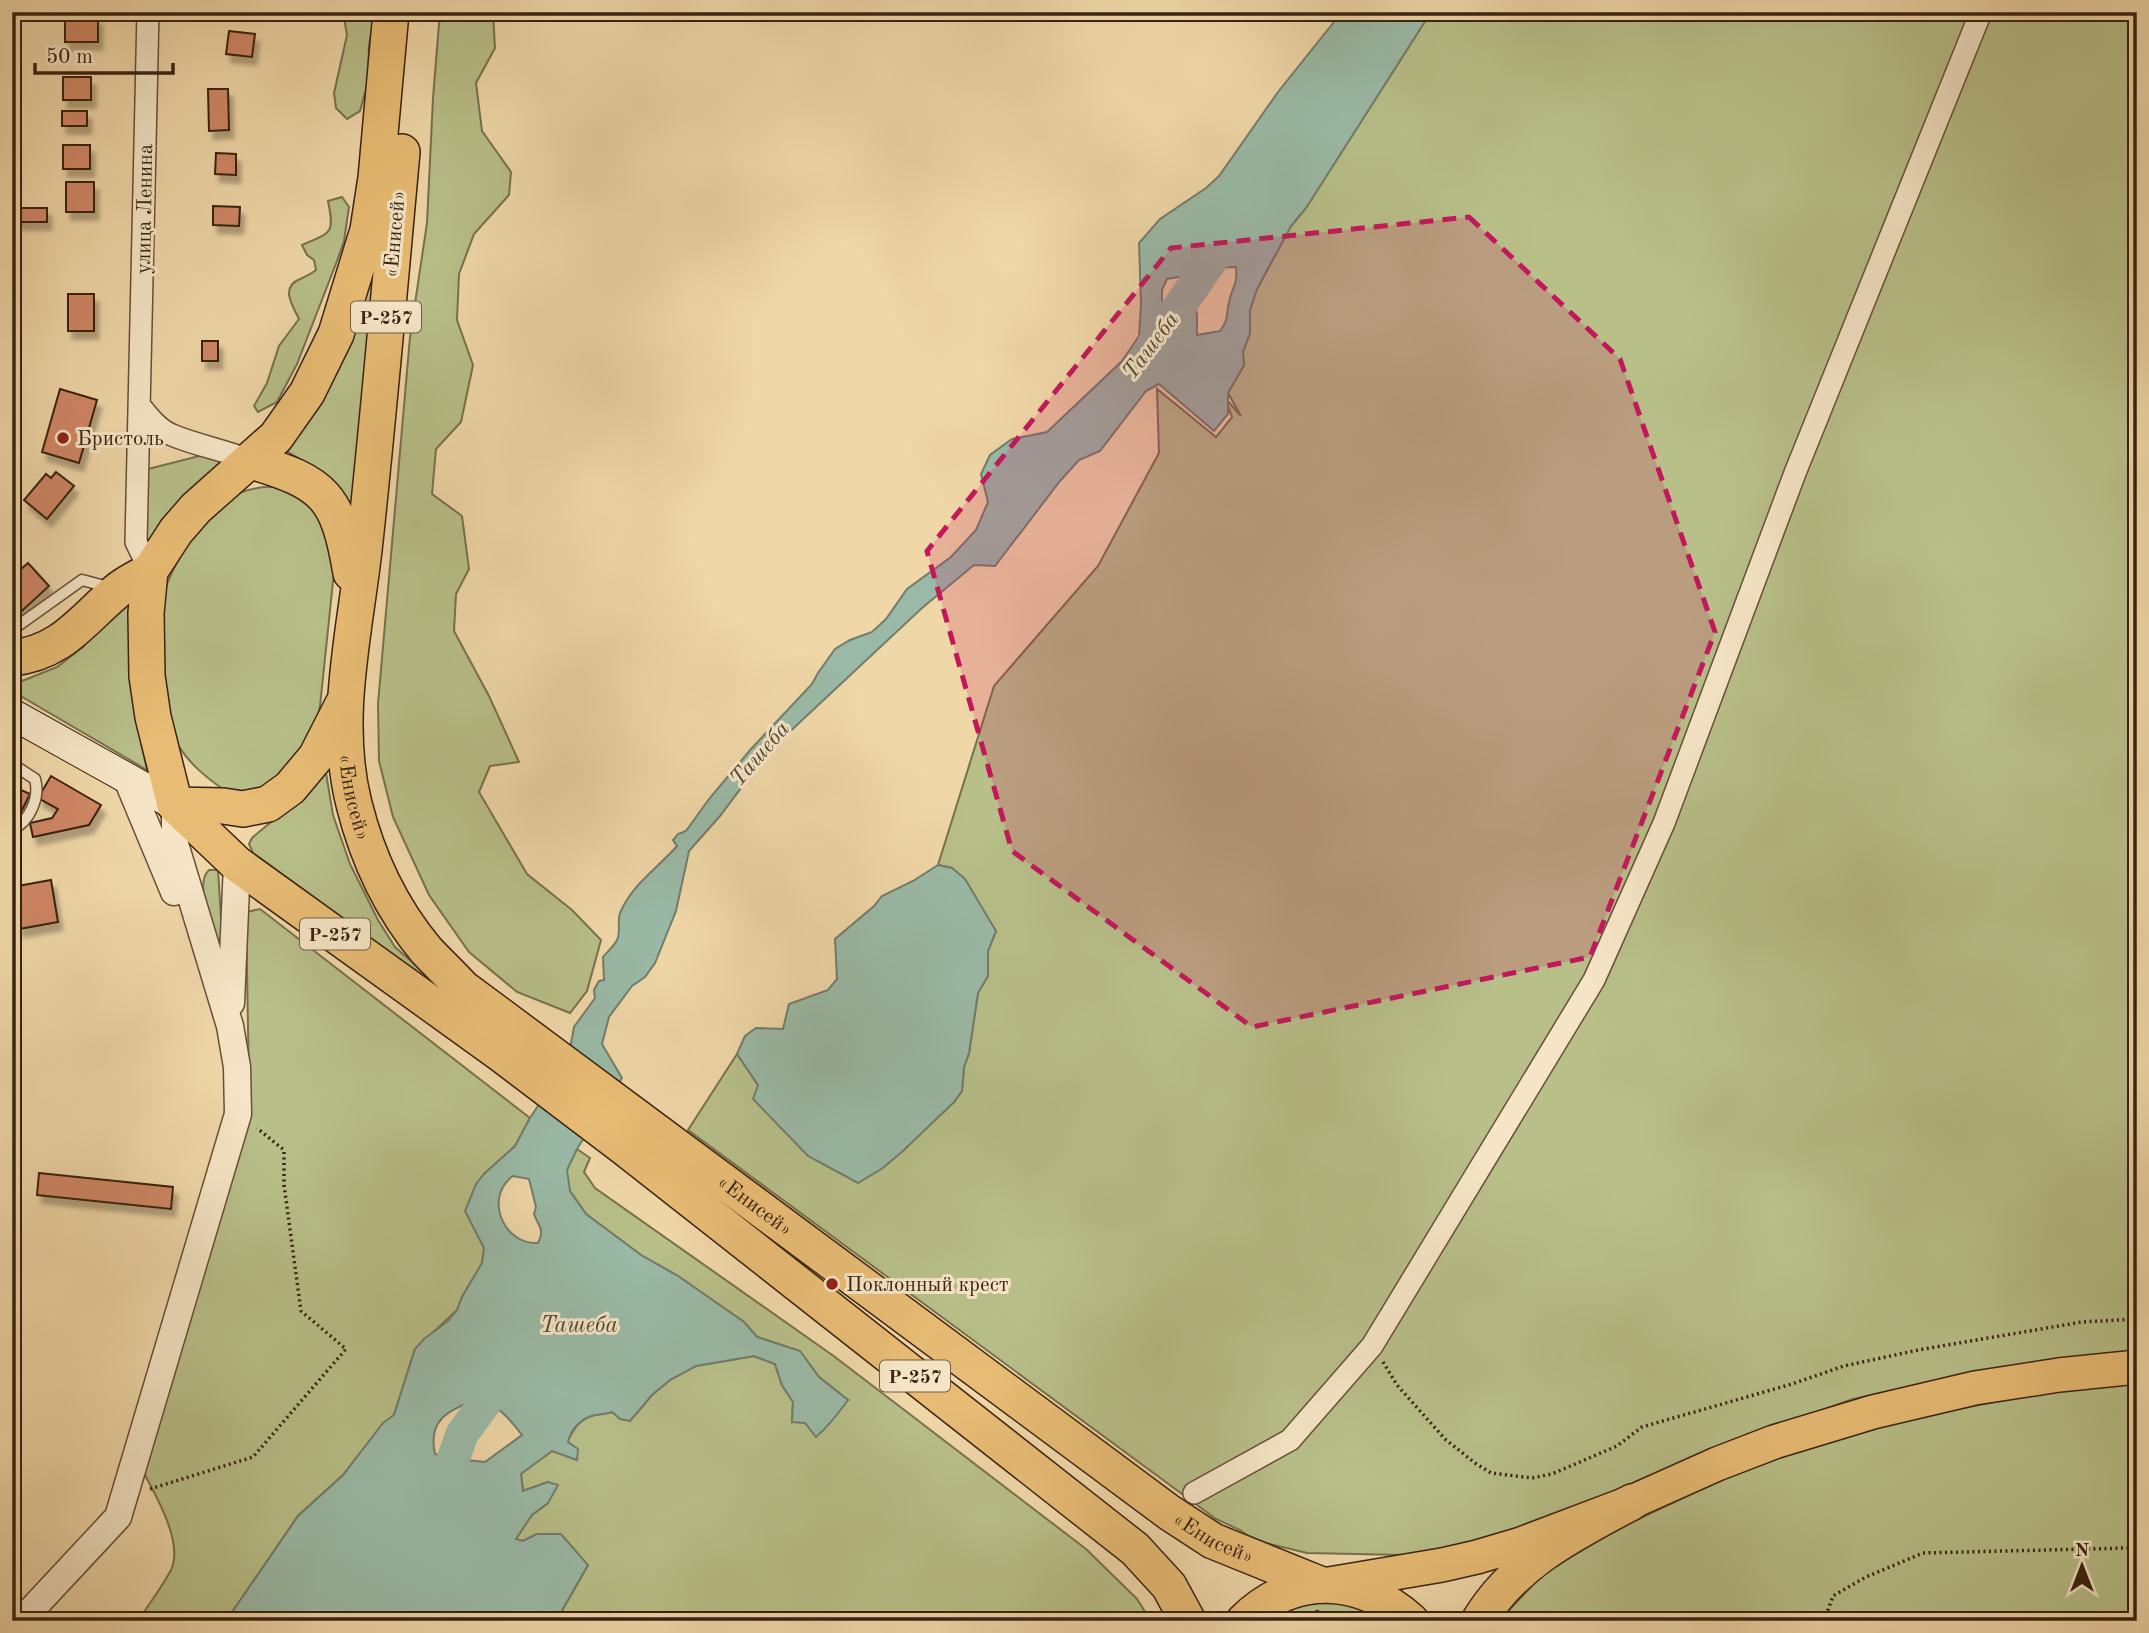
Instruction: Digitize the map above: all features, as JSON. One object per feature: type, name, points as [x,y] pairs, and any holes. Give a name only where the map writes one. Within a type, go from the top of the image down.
[{"type":"highway","name":"«Енисей»","points":[[391,12],[376,178],[368,230],[336,334],[307,393],[276,437],[196,509],[176,531],[150,571],[145,613],[147,676],[153,717],[175,805],[237,864],[510,1042],[635,1135],[1170,1513],[1213,1541],[1322,1585]]},
{"type":"highway","name":"«Енисей»","points":[[415,12],[365,543],[344,701],[346,750],[353,801],[366,844],[401,915],[426,950],[510,1042]]},
{"type":"highway","name":"«Енисей»","points":[[251,461],[301,478],[324,495],[342,529],[355,622]]},
{"type":"highway","points":[[12,658],[35,654],[58,644],[118,589],[150,571]]},
{"type":"highway","name":"«Енисей»","points":[[175,805],[243,809],[268,804],[290,788],[316,757],[344,701]]},
{"type":"highway","name":"«Енисей»","points":[[635,1135],[1135,1549],[1170,1586],[1188,1621]]},
{"type":"highway","points":[[1479,1621],[1508,1583],[1529,1562],[1562,1540],[1632,1502]]},
{"type":"highway","name":"«Енисей»","points":[[1244,1621],[1262,1605],[1281,1595],[1322,1585],[1348,1587],[1373,1594],[1395,1607],[1411,1621]]},
{"type":"main road","points":[[12,714],[175,805]]},
{"type":"main road","points":[[1322,1585],[1476,1558],[1521,1544],[1632,1502],[1717,1464],[1827,1424],[1975,1388],[2137,1367]]},
{"type":"street","name":"улица Ленина","points":[[148,12],[136,542],[150,571]]},
{"type":"street","points":[[1194,1493],[1290,1440],[1372,1346],[1594,980],[1664,823],[1795,473],[1981,12]]},
{"type":"street","points":[[140,406],[154,422],[171,435],[229,451],[251,461]]},
{"type":"street","points":[[127,779],[230,1026]]},
{"type":"street","points":[[21,1621],[118,1517],[238,1114],[237,1067],[230,1026],[175,844],[175,805]]},
{"type":"street","points":[[230,1026],[237,864]]},
{"type":"lane","points":[[12,630],[82,580],[118,589]]},
{"type":"lane","points":[[12,764],[35,779],[38,790],[27,819],[12,829]]},
{"type":"path","points":[[150,1489],[253,1457],[346,1349],[301,1311],[284,1185],[284,1150],[238,1114]]},
{"type":"path","points":[[1372,1346],[1398,1385],[1446,1439],[1475,1463],[1491,1473],[1532,1478],[1552,1474],[1617,1446],[1642,1427],[1844,1366],[1918,1350],[2081,1322],[2137,1320]]},
{"type":"path","points":[[1824,1621],[1833,1596],[1866,1577],[1923,1553],[2137,1546]]},
{"type":"highlighted area","points":[[1469,217],[1620,359],[1715,632],[1590,957],[1252,1027],[1012,851],[927,551],[1171,248]]},
{"type":"green space","points":[[343,12],[375,12],[369,45],[368,82],[360,111],[347,119],[336,108],[334,93],[347,35]]},
{"type":"green space","points":[[440,12],[493,12],[495,48],[476,83],[482,131],[511,172],[509,195],[474,234],[459,274],[457,320],[473,365],[461,422],[436,449],[432,494],[462,516],[469,569],[456,594],[454,631],[489,696],[519,762],[490,766],[479,792],[527,874],[572,910],[601,940],[587,991],[570,1013],[517,992],[469,952],[429,895],[393,817],[379,761],[378,704],[410,337],[427,223]]},
{"type":"green space","points":[[1431,12],[2137,12],[2137,1353],[1981,1372],[1853,1399],[1715,1448],[1551,1519],[1475,1544],[1403,1555],[1307,1553],[1254,1540],[1216,1519],[688,1130],[737,1054],[758,1085],[933,1121],[962,1091],[978,992],[988,976],[988,951],[996,931],[952,868],[938,865],[994,686],[1098,566],[1159,453],[1157,389],[1216,437],[1232,417],[1225,398],[1241,416],[1228,393],[1244,365],[1243,352],[1250,333],[1250,310],[1257,289],[1291,226],[1306,208]]},
{"type":"green space","points":[[392,158],[355,539],[311,466],[285,450]]},
{"type":"green space","points":[[342,197],[349,207],[344,241],[297,364],[277,402],[258,412],[254,406],[267,383],[279,346],[299,319],[289,297],[290,287],[316,270],[314,260],[307,255],[302,245],[328,231],[331,220],[328,201]]},
{"type":"green space","points":[[203,455],[228,460],[143,547],[144,470]]},
{"type":"green space","points":[[284,487],[301,493],[327,520],[334,572],[320,706],[306,748],[271,789],[233,796],[191,763],[171,732],[161,659],[161,611],[166,588],[178,561],[215,509],[243,491]]},
{"type":"green space","points":[[129,593],[129,665],[135,714],[147,770],[12,691],[12,685],[57,667],[83,647]]},
{"type":"green space","points":[[324,761],[333,815],[350,864],[378,920],[395,947],[459,1003],[253,853],[249,844],[252,838],[284,811]]},
{"type":"green space","points":[[209,870],[218,870],[223,949],[220,950],[204,897],[203,886]]},
{"type":"green space","points":[[260,909],[530,1118],[515,1146],[484,1174],[478,1235],[484,1248],[482,1263],[457,1310],[415,1349],[394,1415],[383,1424],[343,1475],[298,1516],[226,1621],[138,1621],[171,1570],[174,1544],[165,1514],[138,1462],[249,1085],[246,912]]},
{"type":"green space","points":[[577,1149],[590,1158],[584,1172],[595,1188],[835,1357],[1086,1549],[1137,1599],[1151,1621],[556,1621],[588,1565],[537,1534],[523,1541],[515,1539],[532,1515],[548,1503],[548,1482],[523,1491],[521,1473],[552,1451],[561,1453],[582,1421],[588,1417],[612,1412],[630,1421],[652,1395],[670,1380],[695,1366],[754,1356],[775,1364],[782,1385],[793,1402],[792,1422],[848,1400],[819,1377],[800,1351],[757,1337],[744,1322],[678,1276],[641,1255],[586,1214],[570,1191],[567,1180],[566,1170]]},
{"type":"green space","points":[[2137,1381],[2137,1621],[1505,1621],[1508,1611],[1556,1564],[1589,1543],[1720,1480],[1797,1451],[1917,1417],[2066,1388]]},
{"type":"green space","points":[[1316,1600],[1357,1604],[1387,1621],[1267,1621],[1271,1617]]},
{"type":"water","points":[[1342,12],[1431,12],[1306,208],[1291,226],[1257,289],[1250,310],[1250,333],[1243,352],[1244,365],[1228,393],[1228,414],[1214,431],[1159,384],[1146,391],[1100,451],[1079,460],[1060,481],[995,566],[974,565],[922,608],[783,738],[689,851],[676,911],[655,963],[645,977],[632,986],[609,1017],[602,1044],[622,1078],[577,1149],[567,1170],[570,1191],[586,1214],[641,1255],[678,1276],[744,1322],[757,1337],[800,1351],[819,1377],[848,1400],[816,1437],[805,1423],[792,1422],[793,1402],[782,1385],[775,1364],[754,1356],[696,1366],[670,1380],[652,1395],[630,1421],[620,1419],[612,1412],[590,1416],[581,1421],[568,1442],[578,1449],[577,1460],[552,1451],[521,1474],[523,1491],[548,1482],[558,1485],[548,1503],[532,1515],[516,1539],[523,1541],[537,1534],[561,1534],[588,1565],[556,1621],[226,1621],[298,1516],[343,1475],[383,1423],[394,1415],[415,1349],[457,1310],[482,1263],[484,1248],[465,1211],[476,1184],[515,1146],[568,1060],[574,1027],[595,998],[594,990],[599,981],[604,980],[603,957],[617,940],[620,913],[631,893],[677,846],[673,840],[686,831],[751,749],[812,684],[835,649],[872,632],[886,619],[907,589],[951,557],[976,530],[988,502],[981,474],[990,455],[1012,439],[1047,432],[1122,361],[1139,336],[1139,243],[1160,219],[1219,176],[1278,92]],"holes":[[[1203,265],[1214,268],[1236,267],[1236,278],[1226,320],[1220,331],[1197,335],[1195,305],[1172,306],[1162,301],[1162,290],[1167,279],[1178,277],[1189,282]],[[513,1176],[529,1179],[536,1207],[534,1214],[541,1231],[538,1243],[526,1242],[507,1228],[499,1207],[499,1196],[504,1185]],[[480,1398],[508,1418],[522,1435],[485,1462],[435,1454],[435,1431],[438,1423],[451,1411]]]},
{"type":"water","points":[[938,865],[952,868],[965,879],[996,931],[988,951],[988,976],[978,993],[962,1091],[904,1150],[883,1168],[858,1183],[808,1156],[753,1099],[758,1085],[737,1054],[745,1036],[756,1028],[783,1029],[789,1004],[828,990],[837,979],[835,939],[882,896]]},
{"type":"building","points":[[65,17],[98,17],[98,42],[65,42]]},
{"type":"building","points":[[229,31],[255,34],[252,57],[226,54]]},
{"type":"building","points":[[63,77],[91,77],[91,100],[63,100]]},
{"type":"building","points":[[208,89],[228,89],[229,130],[209,131]]},
{"type":"building","points":[[62,111],[87,111],[87,126],[62,126]]},
{"type":"building","points":[[63,145],[90,145],[90,169],[63,169]]},
{"type":"building","points":[[216,153],[236,154],[236,175],[215,174]]},
{"type":"building","points":[[66,182],[94,182],[94,212],[66,212]]},
{"type":"building","points":[[213,206],[240,207],[239,226],[213,225]]},
{"type":"building","points":[[13,208],[47,208],[47,222],[13,222]]},
{"type":"building","points":[[68,294],[94,294],[94,331],[68,331]]},
{"type":"building","points":[[202,341],[218,341],[218,361],[202,361]]},
{"type":"building","points":[[60,389],[97,400],[79,463],[42,452]]},
{"type":"building","points":[[56,472],[74,486],[47,519],[24,500],[46,474],[51,478]]},
{"type":"building","points":[[28,563],[49,586],[12,620],[12,577]]},
{"type":"building","points":[[51,776],[101,805],[89,825],[33,837],[30,823],[52,818],[58,809],[38,798]]},
{"type":"building","points":[[12,786],[30,794],[15,824],[12,823]]},
{"type":"building","points":[[51,880],[58,922],[19,929],[12,887]]},
{"type":"building","points":[[39,1173],[173,1187],[171,1209],[37,1195]]},
{"type":"waterway","name":"Ташеба","points":[[1154,343],[1233,229]]},
{"type":"waterway","name":"Ташеба","points":[[439,1500],[462,1434],[513,1365]]},
{"type":"place","name":"Бристоль","points":[[63,438]]},
{"type":"place","name":"Поклонный крест","points":[[832,1284]]}]
